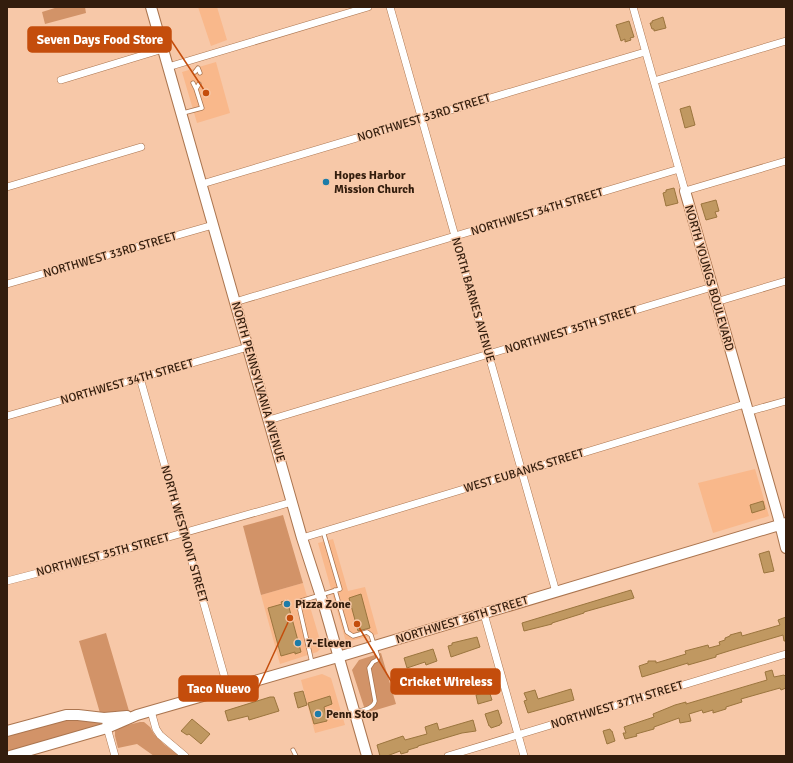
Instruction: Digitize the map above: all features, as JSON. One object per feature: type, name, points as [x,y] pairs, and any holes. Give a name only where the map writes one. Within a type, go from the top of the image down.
[{"type":"street","name":"NORTH PENNSYLVANIA AVENUE","points":[[151,7],[302,538],[320,594],[367,756]]},
{"type":"street","points":[[168,67],[368,7]]},
{"type":"street","name":"NORTH BARNES AVENUE","points":[[390,7],[556,592]]},
{"type":"street","name":"NORTH YOUNGS BOULEVARD","points":[[633,7],[746,408],[783,524],[786,548]]},
{"type":"street","points":[[654,81],[786,41]]},
{"type":"street","points":[[61,80],[163,49]]},
{"type":"street","name":"NORTHWEST 33RD STREET","points":[[202,184],[645,52]]},
{"type":"street","points":[[7,187],[142,148]]},
{"type":"street","points":[[685,191],[786,161]]},
{"type":"street","name":"NORTHWEST 34TH STREET","points":[[235,302],[679,169]]},
{"type":"street","name":"NORTHWEST 33RD STREET","points":[[7,284],[213,225]]},
{"type":"street","points":[[716,302],[786,282]]},
{"type":"street","name":"NORTHWEST 35TH STREET","points":[[269,420],[712,287]]},
{"type":"street","name":"NORTHWEST 34TH STREET","points":[[7,416],[248,347]]},
{"type":"street","name":"NORTH WESTMONT STREET","points":[[140,378],[228,689]]},
{"type":"street","name":"WEST EUBANKS STREET","points":[[302,538],[522,471],[746,408],[786,401]]},
{"type":"street","name":"NORTHWEST 35TH STREET","points":[[7,581],[88,560],[292,502]]},
{"type":"street","name":"NORTHWEST 36TH STREET","points":[[10,756],[106,723],[338,657],[783,524]]},
{"type":"street","points":[[484,614],[524,756]]},
{"type":"street","name":"NORTHWEST 37TH STREET","points":[[448,756],[786,654]]},
{"type":"street","points":[[151,711],[160,735],[185,756]]},
{"type":"street","points":[[7,731],[78,714],[106,723],[115,756]]},
{"type":"lane","points":[[196,59],[200,73]]},
{"type":"lane","points":[[195,72],[198,68]]},
{"type":"lane","points":[[182,114],[202,108],[193,83]]},
{"type":"lane","points":[[196,89],[199,84]]},
{"type":"lane","points":[[312,664],[299,606],[301,601],[340,589],[323,531]]},
{"type":"lane","points":[[335,590],[347,632],[353,636],[367,632],[371,635],[378,657],[377,660],[368,668],[376,701],[375,704],[354,712]]},
{"type":"lane","points":[[293,750],[296,756]]},
{"type":"shaded area","points":[[58,7],[85,7],[86,13],[45,24],[42,12]]},
{"type":"shaded area","points":[[198,7],[217,7],[227,40],[211,46]]},
{"type":"shaded area","points":[[216,62],[230,113],[197,123],[182,72]]},
{"type":"shaded area","points":[[755,469],[769,516],[713,533],[698,483]]},
{"type":"shaded area","points":[[283,515],[303,583],[261,595],[243,526]]},
{"type":"shaded area","points":[[333,539],[348,591],[365,587],[378,634],[346,642],[318,543]]},
{"type":"shaded area","points":[[303,583],[322,647],[317,652],[280,664],[261,595]]},
{"type":"shaded area","points":[[106,633],[129,711],[112,715],[100,713],[79,641]]},
{"type":"shaded area","points":[[381,653],[396,704],[366,713],[352,670],[359,660]]},
{"type":"shaded area","points":[[322,674],[331,678],[345,725],[315,733],[301,680]]},
{"type":"shaded area","points":[[75,719],[100,722],[101,725],[7,753],[7,735],[52,723]]},
{"type":"shaded area","points":[[144,722],[150,727],[154,734],[165,745],[180,756],[154,756],[137,744],[118,748],[115,731],[120,727]]},
{"type":"building","points":[[663,17],[666,28],[654,31],[650,23]]},
{"type":"building","points":[[629,21],[634,37],[625,42],[625,39],[621,41],[616,25]]},
{"type":"building","points":[[690,106],[695,125],[685,128],[680,109]]},
{"type":"building","points":[[674,188],[678,203],[666,206],[663,193],[666,192],[666,190]]},
{"type":"building","points":[[716,200],[719,211],[715,212],[717,217],[706,220],[701,204]]},
{"type":"building","points":[[763,501],[765,509],[752,513],[750,505]]},
{"type":"building","points":[[769,551],[774,571],[764,573],[759,554]]},
{"type":"building","points":[[631,590],[634,598],[584,612],[552,624],[524,631],[522,623]]},
{"type":"building","points":[[361,594],[370,628],[358,631],[349,598]]},
{"type":"building","points":[[287,600],[301,652],[281,656],[268,608],[282,604],[281,602]]},
{"type":"building","points":[[786,617],[786,641],[784,641],[783,635],[716,655],[716,657],[688,665],[688,663],[642,677],[639,666],[648,663],[648,661],[656,661],[656,663],[686,654],[685,651],[708,645],[709,648],[720,645],[719,642],[725,640],[725,638],[730,635],[741,632],[742,636],[780,625],[778,620]]},
{"type":"building","points":[[477,637],[480,647],[451,657],[448,646],[452,645],[452,643]]},
{"type":"building","points":[[433,649],[437,661],[426,665],[425,662],[407,668],[404,658]]},
{"type":"building","points":[[772,670],[774,677],[786,676],[786,688],[781,690],[780,688],[741,699],[742,702],[713,713],[713,710],[703,713],[702,710],[689,714],[691,721],[680,723],[679,718],[654,727],[654,729],[636,734],[637,736],[625,739],[623,733],[626,733],[624,727],[654,717],[653,714],[675,705],[686,702],[686,704],[767,680],[765,672]]},
{"type":"building","points":[[571,689],[574,700],[528,713],[524,701],[527,700],[524,693],[535,690],[538,699]]},
{"type":"building","points":[[303,691],[307,705],[298,708],[294,693]]},
{"type":"building","points":[[489,691],[492,700],[478,704],[476,695]]},
{"type":"building","name":"Penn Stop","points":[[330,696],[332,704],[324,707],[327,721],[314,724],[308,703]]},
{"type":"building","points":[[274,697],[279,711],[249,720],[248,716],[228,721],[225,711]]},
{"type":"building","points":[[498,710],[502,723],[491,728],[485,714]]},
{"type":"building","points":[[192,719],[210,734],[201,744],[189,734],[187,735],[181,731]]},
{"type":"building","points":[[473,720],[476,731],[462,733],[418,746],[401,754],[400,751],[387,756],[380,756],[377,745],[403,736],[405,740],[427,734],[425,727],[437,723],[439,730]]},
{"type":"building","points":[[610,729],[615,741],[607,744],[603,731]]},
{"type":"place","name":"Seven Days Food Store","points":[[206,93]]},
{"type":"place","name":"Hopes Harbor Mission Church","points":[[326,182]]},
{"type":"place","name":"Pizza Zone","points":[[287,604]]},
{"type":"place","name":"Taco Nuevo","points":[[290,618]]},
{"type":"place","name":"Cricket Wireless","points":[[357,624]]},
{"type":"place","name":"7-Eleven","points":[[298,643]]},
{"type":"place","name":"Penn Stop","points":[[318,714]]}]
